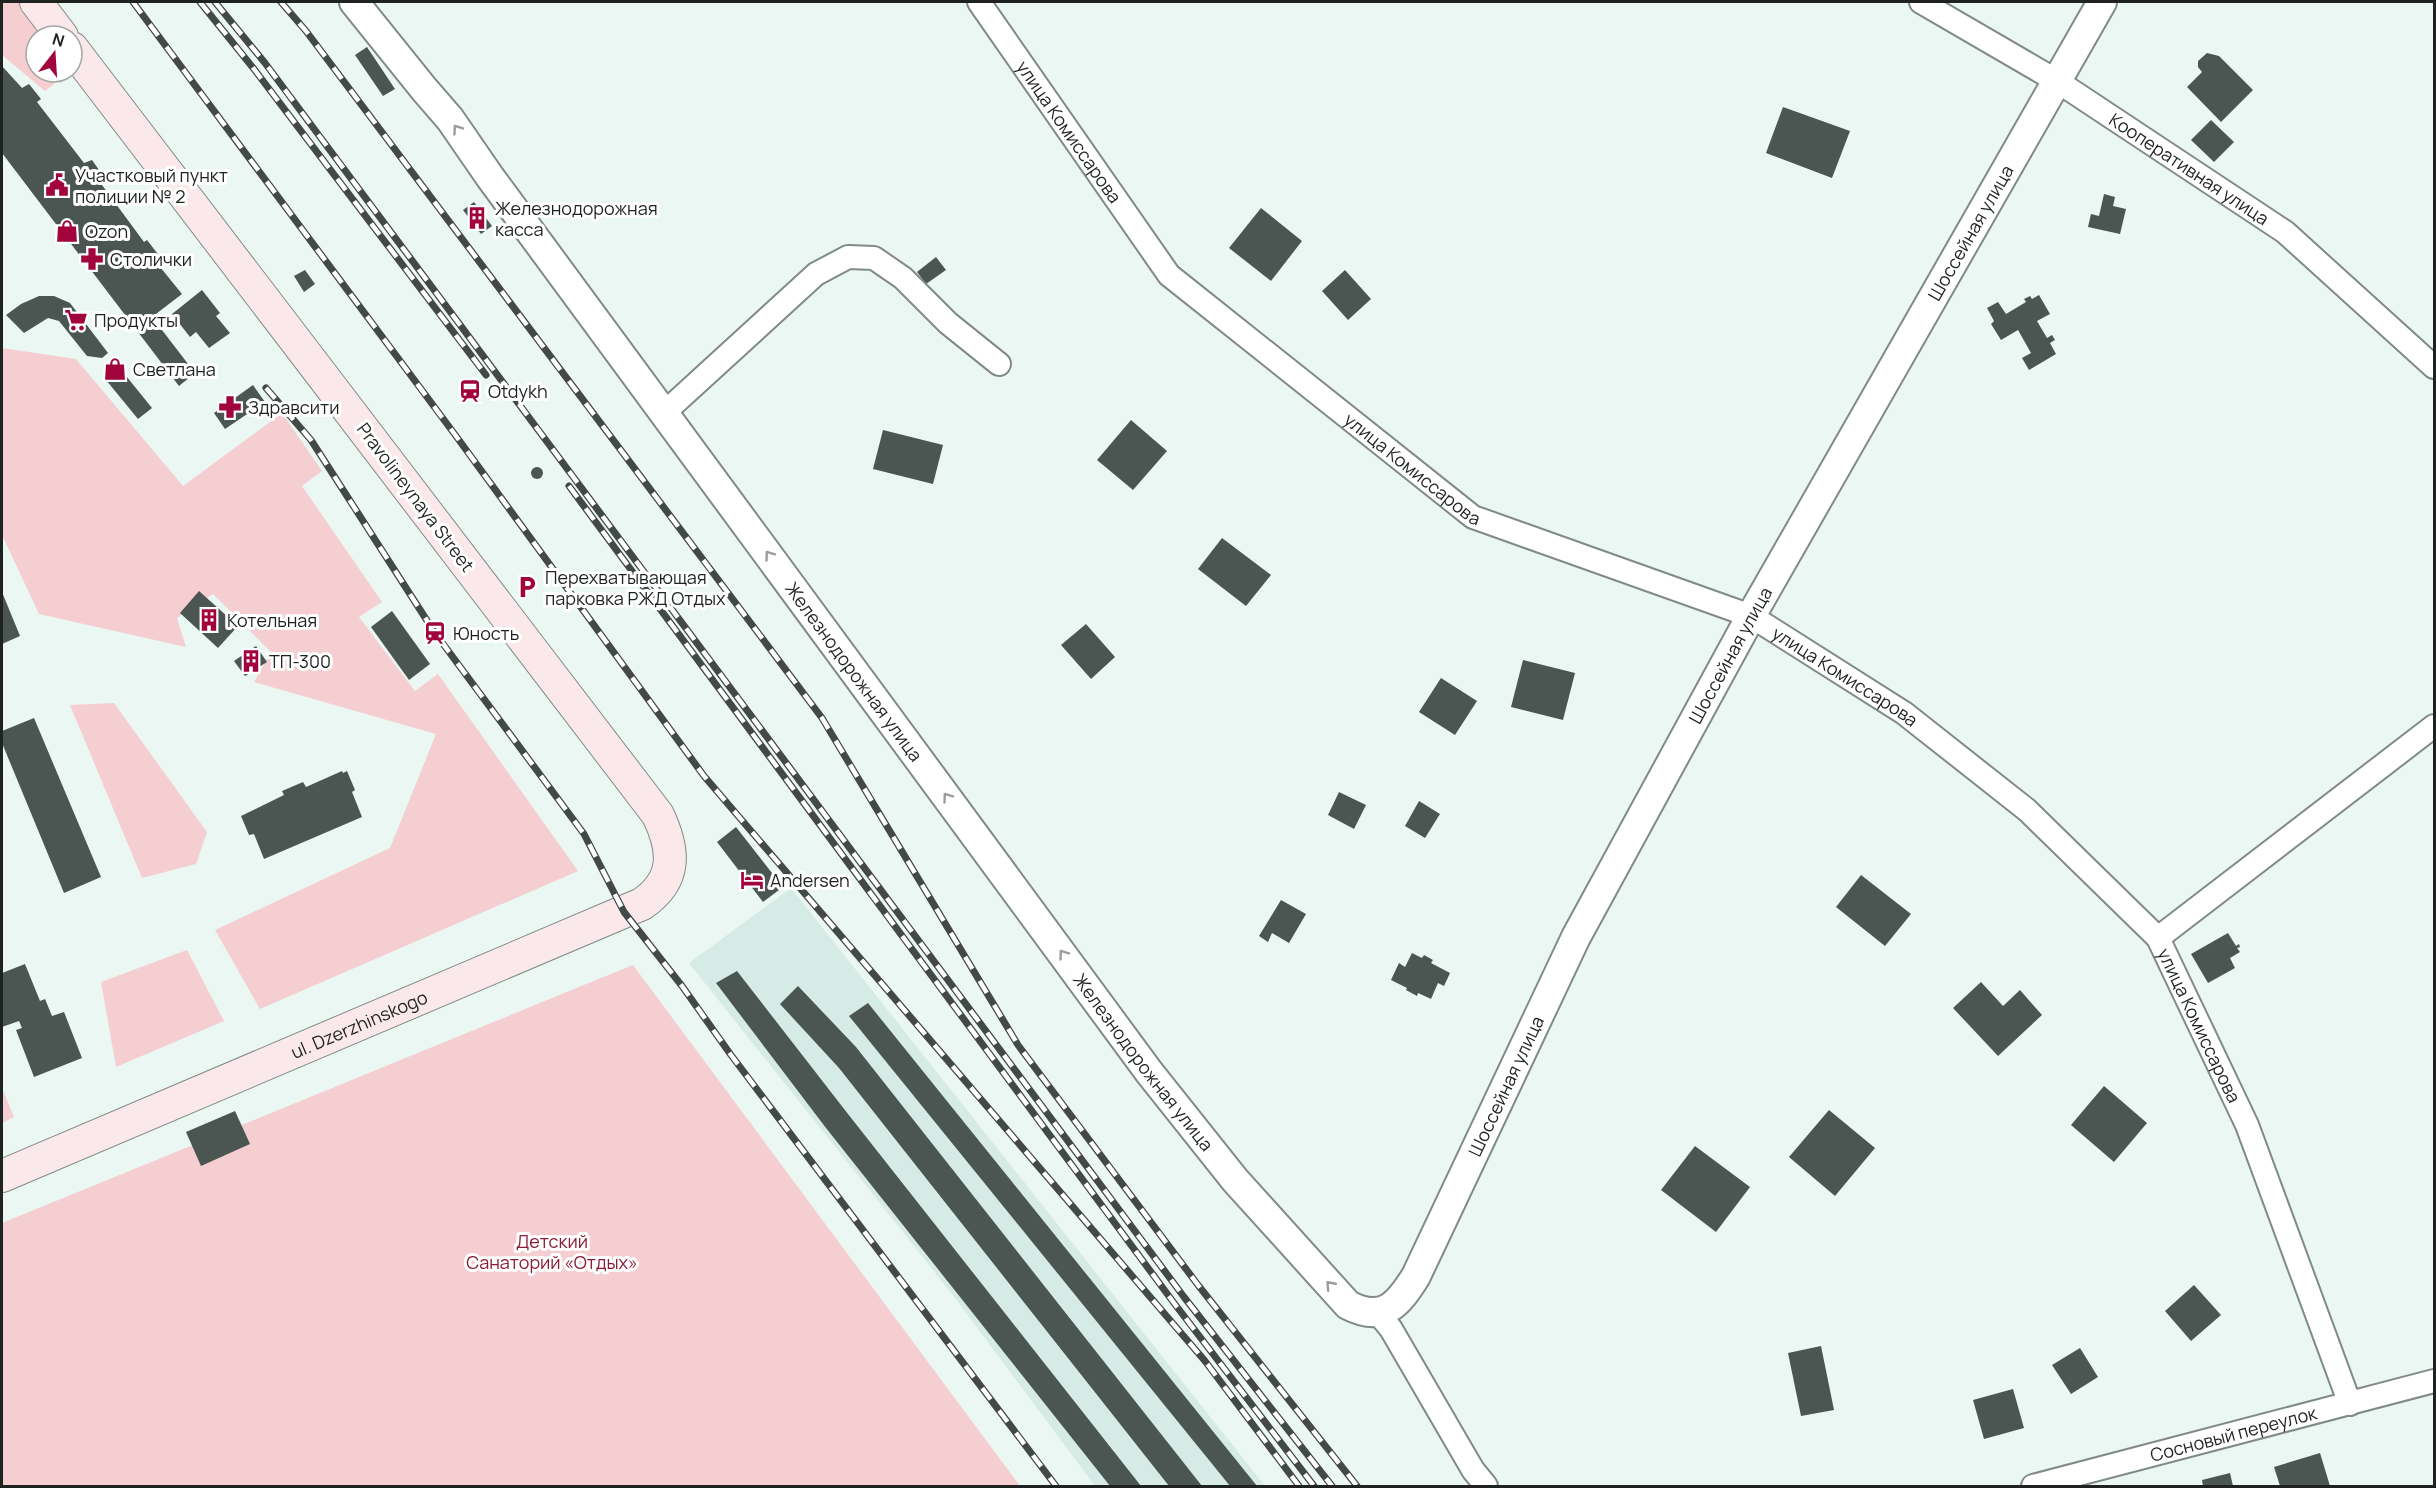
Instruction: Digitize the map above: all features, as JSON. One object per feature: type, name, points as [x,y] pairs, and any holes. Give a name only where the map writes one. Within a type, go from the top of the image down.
[{"type":"main road","points":[[36,2],[53,24]]},
{"type":"main road","name":"Pravolineynaya Street","points":[[84,64],[658,815],[667,835]]},
{"type":"main road","name":"ul. Dzerzhinskogo","points":[[2,1176],[642,904],[657,894],[666,878],[670,866],[667,835]]},
{"type":"street","name":"Железнодорожная улица","points":[[354,2],[450,119],[1149,1072],[1235,1180],[1348,1305],[1362,1312],[1378,1313]]},
{"type":"street","name":"улица Комиссарова","points":[[980,2],[1169,275],[1473,517],[1751,616],[1904,713],[2027,810],[2158,938],[2247,1125],[2350,1404]]},
{"type":"street","name":"Кооперативная улица","points":[[1921,2],[2057,81],[2285,232],[2434,367]]},
{"type":"street","name":"Шоссейная улица","points":[[1378,1313],[1395,1305],[1416,1276],[1576,937],[1751,616],[2102,2]]},
{"type":"street","points":[[664,413],[816,274],[848,257],[874,258],[903,278],[948,322],[999,364]]},
{"type":"street","points":[[2158,938],[2434,726]]},
{"type":"street","points":[[1378,1313],[1391,1329],[1473,1470],[1486,1486]]},
{"type":"street","name":"Сосновый переулок","points":[[2033,1486],[2434,1382]]},
{"type":"shaded area","points":[[791,888],[1265,1486],[1095,1486],[952,1294],[689,963]]},
{"type":"green space","points":[[2,2],[29,2],[46,24],[24,24],[24,73],[2,55]]},
{"type":"green space","points":[[37,84],[54,84],[53,85],[45,91]]},
{"type":"green space","points":[[2,348],[76,359],[183,486],[282,413],[322,471],[302,486],[382,602],[359,617],[415,691],[438,674],[578,871],[260,1009],[215,930],[390,848],[436,734],[254,682],[271,652],[213,594],[177,618],[186,647],[39,614],[2,535]]},
{"type":"green space","points":[[114,703],[207,832],[196,864],[142,878],[70,705]]},
{"type":"green space","points":[[187,950],[224,1021],[116,1067],[101,982]]},
{"type":"green space","name":"Детский Санаторий «Отдых»","points":[[633,965],[1020,1486],[2,1486],[2,1223]]},
{"type":"green space","points":[[2,1088],[14,1117],[2,1123]]},
{"type":"building","points":[[367,47],[395,89],[383,96],[355,55]]},
{"type":"building","points":[[2207,53],[2219,56],[2253,90],[2221,122],[2187,87],[2202,72],[2198,67],[2198,61]]},
{"type":"building","points":[[2,66],[22,88],[29,84],[41,99],[37,102],[84,163],[92,160],[104,177],[99,181],[144,242],[147,240],[161,258],[156,262],[182,294],[152,317],[195,373],[179,386],[2,153]]},
{"type":"building","points":[[1783,107],[1850,131],[1832,178],[1766,153]]},
{"type":"building","points":[[2211,120],[2234,142],[2214,162],[2191,140]]},
{"type":"building","points":[[2104,194],[2115,197],[2113,206],[2126,209],[2120,234],[2088,227],[2091,214],[2099,216]]},
{"type":"building","name":"Железнодорожная касса","points":[[474,202],[492,226],[481,234],[463,210]]},
{"type":"building","points":[[1261,208],[1302,241],[1271,281],[1229,248]]},
{"type":"building","points":[[936,257],[946,270],[926,284],[917,272]]},
{"type":"building","points":[[305,270],[315,284],[304,292],[294,276]]},
{"type":"building","points":[[1345,270],[1371,299],[1348,320],[1322,291]]},
{"type":"building","points":[[202,290],[220,313],[216,316],[230,333],[209,348],[196,332],[190,337],[172,314]]},
{"type":"building","points":[[2039,295],[2050,314],[2037,321],[2047,338],[2052,335],[2055,340],[2050,343],[2056,354],[2029,370],[2022,358],[2031,353],[2018,330],[2001,340],[1991,324],[1994,321],[1987,308],[1998,302],[2006,314],[2026,302],[2024,299],[2030,296],[2032,299]]},
{"type":"building","points":[[39,296],[54,296],[70,303],[108,353],[102,358],[87,356],[59,321],[48,318],[24,333],[6,315],[21,304]]},
{"type":"building","points":[[114,361],[152,408],[138,419],[106,380],[108,365]]},
{"type":"building","points":[[253,385],[265,402],[225,429],[214,413]]},
{"type":"building","points":[[1131,420],[1167,451],[1133,490],[1097,460]]},
{"type":"building","points":[[883,430],[943,445],[933,484],[873,469]]},
{"type":"building","points":[[539,467],[543,473],[539,479],[535,479],[531,471]]},
{"type":"building","points":[[1222,538],[1271,575],[1246,606],[1198,569]]},
{"type":"building","name":"Котельная","points":[[199,591],[238,626],[218,648],[180,613]]},
{"type":"building","points":[[2,592],[20,636],[2,644]]},
{"type":"building","points":[[392,611],[430,664],[409,680],[371,627]]},
{"type":"building","points":[[1086,624],[1115,657],[1091,679],[1061,645]]},
{"type":"building","name":"ТП-300","points":[[256,646],[267,662],[245,676],[234,661]]},
{"type":"building","points":[[1523,660],[1575,673],[1563,720],[1511,707]]},
{"type":"building","points":[[1441,678],[1477,701],[1455,735],[1419,712]]},
{"type":"building","points":[[34,718],[101,877],[64,893],[2,743],[2,731]]},
{"type":"building","points":[[342,771],[343,773],[347,771],[362,817],[264,859],[254,834],[249,835],[241,816],[284,795],[282,791],[303,782],[306,787]]},
{"type":"building","points":[[1339,792],[1366,805],[1354,829],[1328,815]]},
{"type":"building","points":[[1419,801],[1440,814],[1425,838],[1405,826]]},
{"type":"building","points":[[736,827],[783,887],[763,902],[717,842]]},
{"type":"building","points":[[1861,875],[1911,914],[1885,946],[1836,907]]},
{"type":"building","points":[[1281,900],[1306,914],[1289,943],[1272,933],[1268,942],[1259,936]]},
{"type":"building","points":[[2228,933],[2236,946],[2239,944],[2240,947],[2237,948],[2240,952],[2230,958],[2235,968],[2208,983],[2191,954]]},
{"type":"building","points":[[1412,953],[1422,958],[1424,955],[1433,960],[1431,963],[1450,973],[1444,986],[1438,983],[1431,999],[1418,993],[1417,996],[1391,980],[1399,963],[1405,967]]},
{"type":"building","points":[[25,964],[40,1001],[45,999],[52,1016],[64,1012],[82,1058],[34,1077],[16,1030],[22,1028],[19,1021],[2,1027],[2,973]]},
{"type":"building","points":[[737,971],[1141,1486],[1110,1486],[826,1128],[716,983]]},
{"type":"building","points":[[1981,982],[2003,1006],[2020,990],[2042,1015],[1998,1056],[1953,1008]]},
{"type":"building","points":[[798,986],[856,1047],[1202,1486],[1169,1486],[839,1068],[780,1004]]},
{"type":"building","points":[[868,1003],[1257,1486],[1230,1486],[849,1016]]},
{"type":"building","points":[[2104,1086],[2147,1123],[2114,1162],[2071,1125]]},
{"type":"building","points":[[1829,1110],[1875,1148],[1835,1196],[1789,1157]]},
{"type":"building","points":[[235,1111],[250,1144],[201,1166],[186,1132]]},
{"type":"building","points":[[1695,1146],[1750,1187],[1716,1232],[1661,1190]]},
{"type":"building","points":[[2194,1285],[2221,1315],[2191,1341],[2165,1311]]},
{"type":"building","points":[[1821,1346],[1834,1410],[1801,1416],[1788,1353]]},
{"type":"building","points":[[2080,1348],[2098,1377],[2071,1394],[2052,1365]]},
{"type":"building","points":[[2013,1389],[2024,1428],[1984,1439],[1973,1400]]},
{"type":"building","points":[[2320,1453],[2330,1486],[2280,1486],[2274,1467]]},
{"type":"building","points":[[2230,1473],[2233,1486],[2203,1486],[2202,1480]]},
{"type":"railway","points":[[133,2],[456,436],[704,776],[1205,1361],[1299,1486]]},
{"type":"railway","points":[[200,2],[254,69],[486,375]]},
{"type":"railway","points":[[215,2],[265,63],[1184,1297],[1332,1486]]},
{"type":"railway","points":[[281,2],[306,31],[822,718],[1018,1045],[1198,1285],[1357,1486]]},
{"type":"railway","points":[[266,388],[311,440],[435,633],[584,834],[624,912],[682,986],[731,1055],[1056,1486]]},
{"type":"railway","points":[[569,486],[1174,1303],[1314,1486]]},
{"type":"place","name":"Участковый пункт полиции № 2","points":[[57,185]]},
{"type":"place","name":"Железнодорожная касса","points":[[477,218]]},
{"type":"place","name":"Ozon","points":[[67,231]]},
{"type":"place","name":"Столички","points":[[92,259]]},
{"type":"place","name":"Продукты","points":[[76,320]]},
{"type":"place","name":"Светлана","points":[[115,369]]},
{"type":"place","name":"Otdykh","points":[[470,391]]},
{"type":"place","name":"Здравсити","points":[[230,407]]},
{"type":"place","name":"Перехватывающая парковка РЖД Отдых","points":[[527,587]]},
{"type":"place","name":"Котельная","points":[[209,620]]},
{"type":"place","name":"Юность","points":[[435,633]]},
{"type":"place","name":"ТП-300","points":[[251,661]]},
{"type":"place","name":"Andersen","points":[[752,880]]}]
